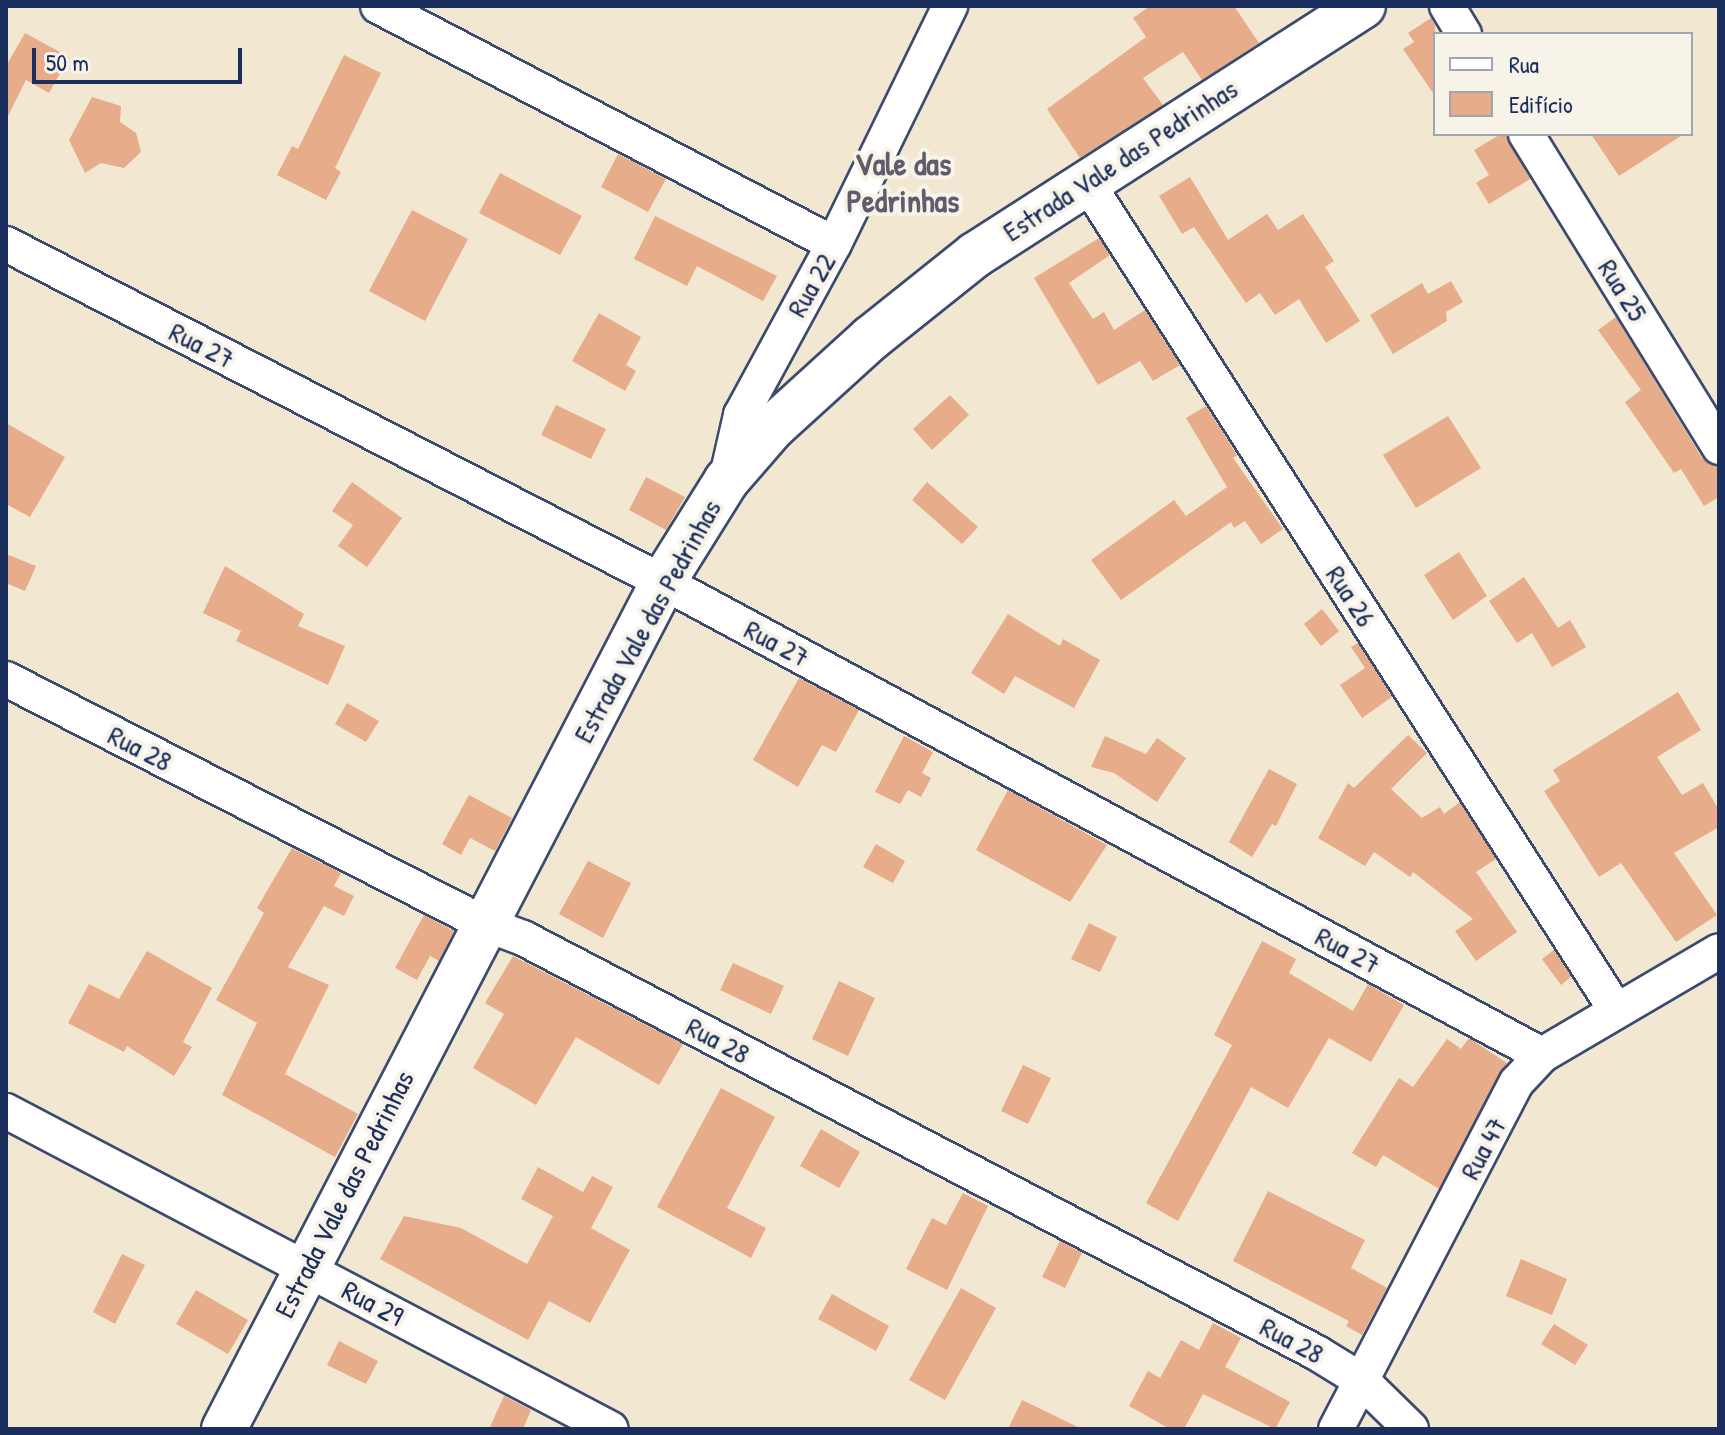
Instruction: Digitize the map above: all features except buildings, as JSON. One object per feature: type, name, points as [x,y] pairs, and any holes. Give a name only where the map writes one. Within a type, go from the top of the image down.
[{"type":"main road","name":"Estrada Vale das Pedrinhas","points":[[224,1429],[483,923],[663,582],[726,481],[772,428],[871,338],[975,255],[1363,6]]},
{"type":"street","points":[[378,6],[834,244]]},
{"type":"street","name":"Rua 22","points":[[726,481],[741,415],[834,244],[950,6]]},
{"type":"street","points":[[1447,6],[1463,32]]},
{"type":"street","name":"Rua 25","points":[[1527,136],[1719,447]]},
{"type":"street","name":"Rua 26","points":[[1086,181],[1616,1010]]},
{"type":"street","name":"Rua 27","points":[[6,244],[663,582],[1542,1055]]},
{"type":"street","name":"Rua 28","points":[[6,679],[483,923],[537,945],[1361,1380],[1411,1429]]},
{"type":"street","name":"Rua 47","points":[[1336,1429],[1517,1082],[1542,1055],[1719,951]]},
{"type":"street","name":"Rua 29","points":[[6,1111],[611,1429]]},
{"type":"district","name":"Vale das Pedrinhas","points":[[903,184]]}]
